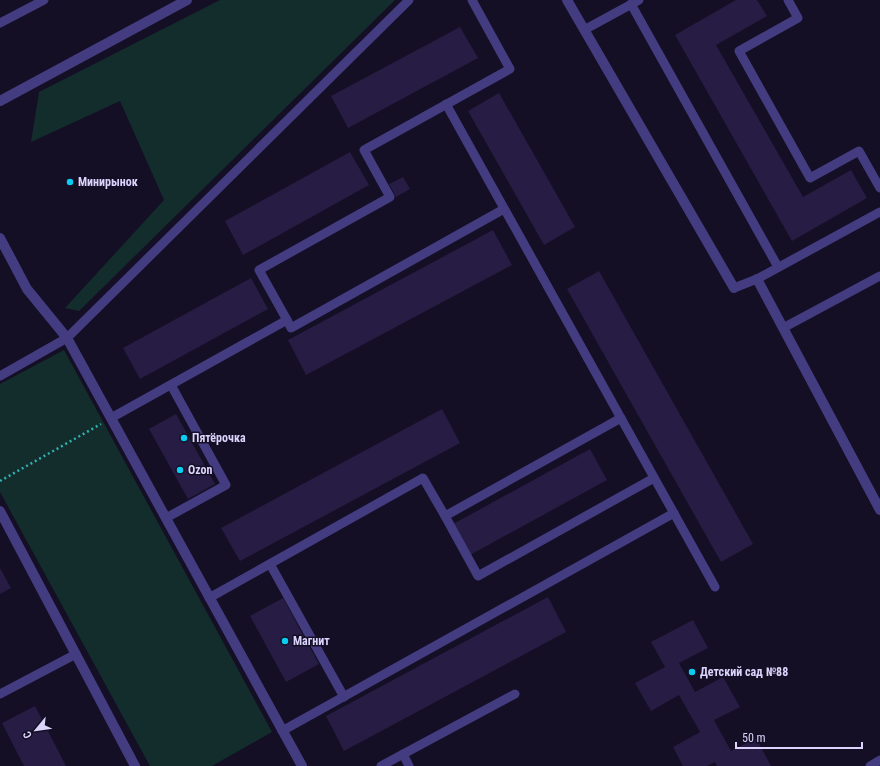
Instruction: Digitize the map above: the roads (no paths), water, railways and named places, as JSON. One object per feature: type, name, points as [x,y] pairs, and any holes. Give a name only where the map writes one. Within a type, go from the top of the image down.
[{"type":"street","points":[[0,101],[187,0]]},
{"type":"street","points":[[567,0],[734,288]]},
{"type":"street","points":[[0,238],[27,289],[67,338],[302,766]]},
{"type":"street","points":[[757,279],[880,510]]},
{"type":"street","points":[[0,511],[135,766]]},
{"type":"lane","points":[[0,24],[44,0]]},
{"type":"lane","points":[[0,376],[67,338],[409,0]]},
{"type":"lane","points":[[472,0],[510,68],[364,150],[390,197],[259,270],[292,328],[504,209]]},
{"type":"lane","points":[[788,0],[798,18],[739,51],[810,178],[859,151],[880,188]]},
{"type":"lane","points":[[584,30],[635,2],[778,267]]},
{"type":"lane","points":[[446,104],[715,587]]},
{"type":"lane","points":[[734,288],[757,279],[880,212]]},
{"type":"lane","points":[[783,328],[880,276]]},
{"type":"lane","points":[[111,418],[287,320]]},
{"type":"lane","points":[[166,518],[226,485],[171,385]]},
{"type":"lane","points":[[445,516],[621,418]]},
{"type":"lane","points":[[209,598],[423,478],[478,576],[654,478]]},
{"type":"lane","points":[[282,731],[674,513]]},
{"type":"lane","points":[[270,564],[344,697]]},
{"type":"lane","points":[[0,694],[76,654]]},
{"type":"lane","points":[[381,766],[515,694]]},
{"type":"lane","points":[[403,754],[409,766]]},
{"type":"lane","points":[[870,766],[880,760]]},
{"type":"place","name":"Минирынок","points":[[70,182]]},
{"type":"place","name":"Пятёрочка","points":[[184,438]]},
{"type":"place","name":"Ozon","points":[[180,470]]},
{"type":"place","name":"Магнит","points":[[285,641]]},
{"type":"place","name":"Детский сад №88","points":[[692,672]]}]
